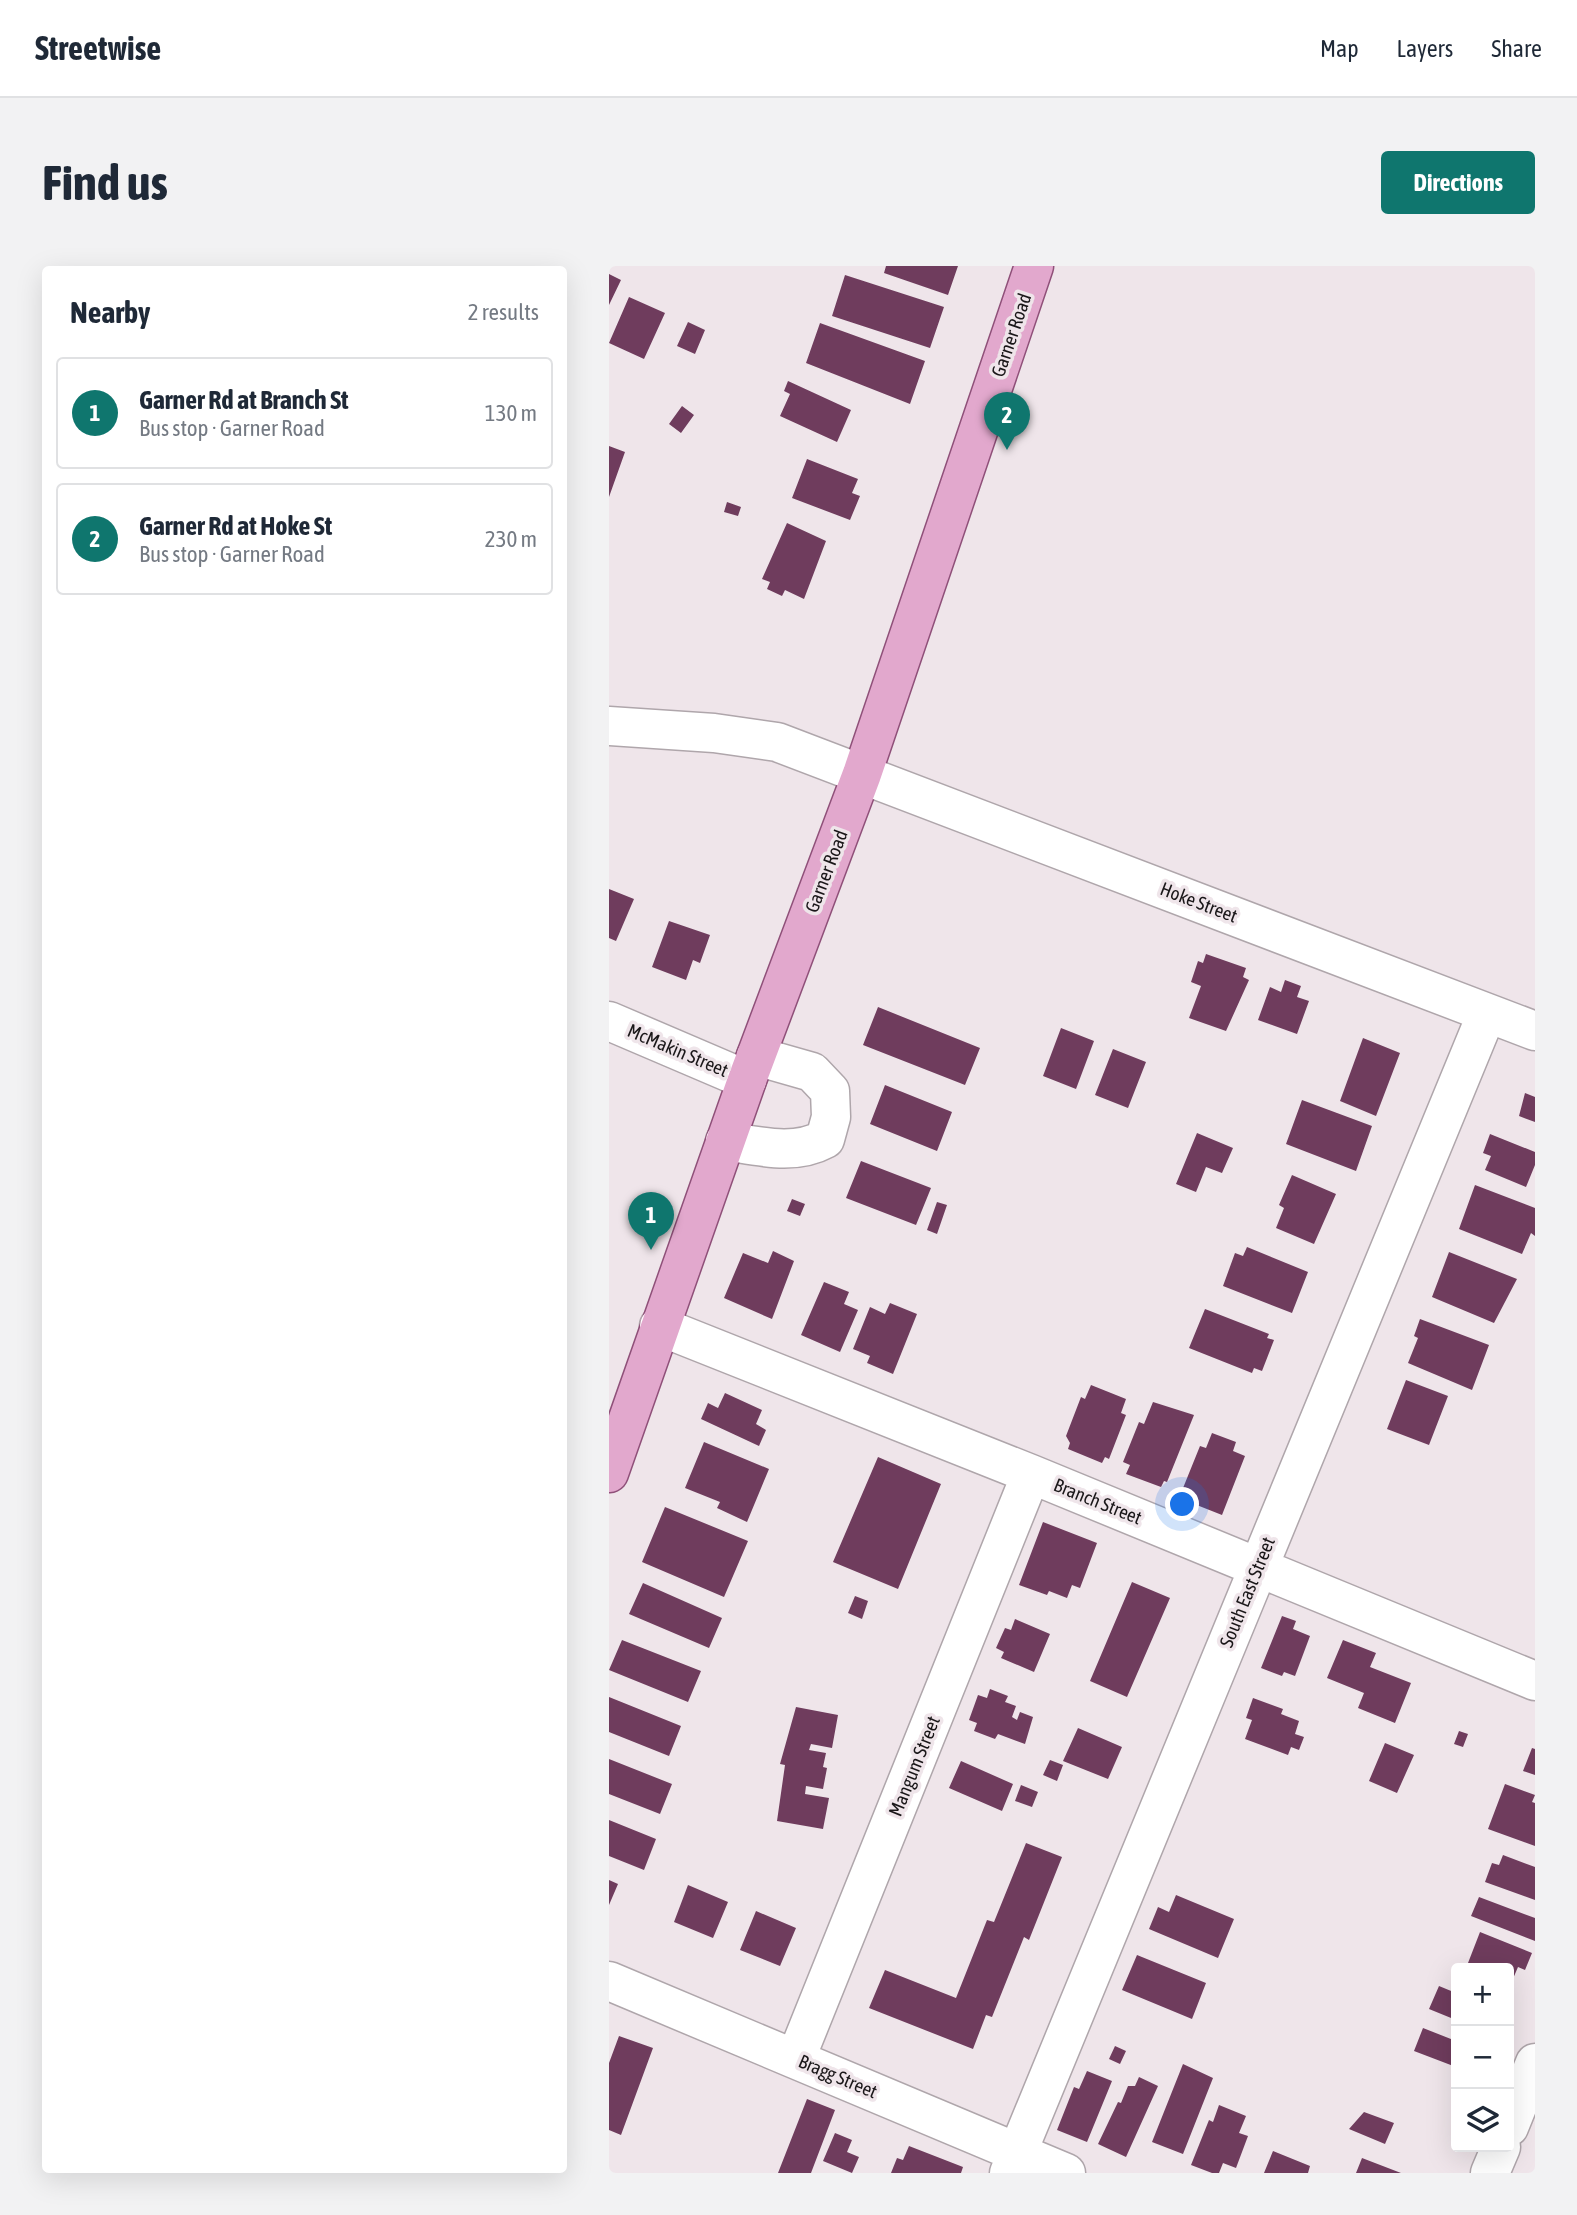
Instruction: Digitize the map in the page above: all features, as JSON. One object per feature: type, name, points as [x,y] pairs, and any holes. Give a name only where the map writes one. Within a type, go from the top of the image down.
[{"type":"main road","name":"Garner Road","points":[[609,1472],[751,1068],[863,774],[1034,266]]},
{"type":"street","name":"Hoke Street","points":[[609,726],[714,733],[777,742],[1535,1031]]},
{"type":"street","name":"South East Street","points":[[1013,2163],[1487,1013]]},
{"type":"street","name":"McMakin Street","points":[[609,1021],[751,1068],[812,1072],[830,1091],[831,1117],[825,1139],[809,1148],[779,1149],[725,1141]]},
{"type":"street","name":"Branch Street","points":[[659,1326],[1031,1474],[1535,1681]]},
{"type":"street","name":"Mangum Street","points":[[796,2058],[1031,1474]]},
{"type":"street","name":"Bragg Street","points":[[609,1980],[796,2058],[1013,2163],[1066,2173]]},
{"type":"street","points":[[1514,2115],[1535,2063]]},
{"type":"street","points":[[1490,2173],[1499,2152]]},
{"type":"building","points":[[886,266],[958,266],[948,295],[884,273]]},
{"type":"building","points":[[609,274],[621,280],[609,305]]},
{"type":"building","points":[[845,275],[944,307],[930,348],[832,316]]},
{"type":"building","points":[[629,297],[665,313],[644,359],[609,343]]},
{"type":"building","points":[[688,322],[705,330],[695,354],[677,346]]},
{"type":"building","points":[[820,323],[925,361],[910,404],[806,363]]},
{"type":"building","points":[[788,381],[851,410],[837,442],[780,416],[790,394],[784,391]]},
{"type":"building","points":[[682,406],[694,415],[681,433],[669,424]]},
{"type":"building","points":[[609,446],[625,452],[609,497]]},
{"type":"building","points":[[807,459],[858,479],[852,493],[860,496],[850,520],[792,498]]},
{"type":"building","points":[[727,502],[741,507],[738,516],[724,512]]},
{"type":"building","points":[[787,523],[826,541],[804,599],[785,590],[782,596],[767,589],[770,582],[762,579]]},
{"type":"building","points":[[609,889],[634,899],[616,941],[609,938]]},
{"type":"building","points":[[669,921],[710,935],[700,963],[693,960],[686,980],[652,967]]},
{"type":"building","points":[[1206,954],[1246,968],[1243,977],[1249,980],[1226,1031],[1189,1018],[1201,986],[1191,982],[1198,961],[1203,963]]},
{"type":"building","points":[[1285,980],[1301,986],[1297,997],[1309,1001],[1297,1034],[1258,1020],[1270,987],[1281,992]]},
{"type":"building","points":[[878,1007],[980,1048],[965,1085],[863,1045]]},
{"type":"building","points":[[1061,1028],[1094,1041],[1076,1089],[1043,1076]]},
{"type":"building","points":[[1363,1038],[1400,1053],[1376,1116],[1340,1101]]},
{"type":"building","points":[[1113,1049],[1146,1062],[1128,1108],[1095,1095]]},
{"type":"building","points":[[885,1085],[952,1112],[937,1151],[870,1124]]},
{"type":"building","points":[[1525,1093],[1535,1097],[1535,1122],[1519,1116]]},
{"type":"building","points":[[1302,1100],[1372,1126],[1356,1171],[1286,1144]]},
{"type":"building","points":[[1197,1133],[1233,1148],[1222,1173],[1206,1167],[1196,1192],[1176,1184]]},
{"type":"building","points":[[1490,1134],[1535,1152],[1535,1165],[1526,1187],[1485,1170],[1491,1156],[1483,1153]]},
{"type":"building","points":[[861,1161],[931,1188],[916,1225],[846,1198]]},
{"type":"building","points":[[1292,1175],[1336,1194],[1314,1244],[1276,1228],[1284,1208],[1279,1205]]},
{"type":"building","points":[[1475,1185],[1535,1208],[1535,1236],[1531,1233],[1522,1254],[1459,1229]]},
{"type":"building","points":[[792,1199],[805,1204],[800,1216],[787,1211]]},
{"type":"building","points":[[937,1202],[947,1205],[937,1234],[927,1230]]},
{"type":"building","points":[[1247,1247],[1308,1272],[1292,1313],[1223,1286],[1235,1253],[1243,1256]]},
{"type":"building","points":[[773,1251],[794,1261],[772,1319],[724,1298],[743,1253],[768,1263]]},
{"type":"building","points":[[1449,1252],[1517,1279],[1494,1323],[1432,1297]]},
{"type":"building","points":[[824,1282],[849,1292],[844,1304],[858,1310],[840,1352],[801,1335]]},
{"type":"building","points":[[890,1303],[917,1314],[893,1374],[867,1363],[870,1356],[853,1349],[870,1307],[885,1314]]},
{"type":"building","points":[[1205,1309],[1269,1334],[1267,1338],[1274,1340],[1262,1371],[1254,1368],[1252,1373],[1189,1348]]},
{"type":"building","points":[[1420,1319],[1489,1345],[1472,1390],[1408,1363],[1418,1338],[1414,1336]]},
{"type":"building","points":[[1406,1380],[1448,1396],[1429,1445],[1387,1429]]},
{"type":"building","points":[[1091,1385],[1126,1399],[1121,1413],[1126,1415],[1109,1459],[1105,1457],[1102,1463],[1068,1449],[1070,1443],[1066,1436],[1081,1397],[1085,1399]]},
{"type":"building","points":[[725,1393],[762,1410],[756,1424],[766,1430],[759,1446],[701,1419],[708,1403],[718,1408]]},
{"type":"building","points":[[1153,1402],[1194,1415],[1167,1482],[1164,1481],[1161,1487],[1126,1474],[1130,1465],[1123,1462],[1139,1422],[1144,1424]]},
{"type":"building","points":[[1212,1433],[1236,1442],[1233,1451],[1245,1456],[1222,1515],[1179,1498],[1200,1446],[1206,1448]]},
{"type":"building","points":[[704,1442],[769,1469],[747,1522],[717,1508],[720,1502],[685,1488]]},
{"type":"building","points":[[878,1457],[941,1484],[898,1589],[833,1562]]},
{"type":"building","points":[[665,1507],[748,1541],[724,1597],[642,1562]]},
{"type":"building","points":[[1043,1522],[1097,1543],[1080,1588],[1072,1585],[1067,1598],[1049,1591],[1047,1595],[1019,1585]]},
{"type":"building","points":[[1132,1582],[1170,1598],[1127,1697],[1090,1681]]},
{"type":"building","points":[[643,1583],[722,1618],[709,1648],[629,1614]]},
{"type":"building","points":[[855,1596],[868,1601],[862,1619],[848,1613]]},
{"type":"building","points":[[1282,1616],[1296,1621],[1293,1629],[1310,1636],[1295,1676],[1284,1672],[1282,1676],[1261,1668]]},
{"type":"building","points":[[1015,1619],[1050,1634],[1034,1672],[1001,1658],[1004,1652],[996,1648],[1005,1628],[1011,1630]]},
{"type":"building","points":[[622,1640],[701,1671],[688,1702],[609,1670]]},
{"type":"building","points":[[1343,1640],[1376,1653],[1370,1667],[1411,1683],[1395,1723],[1358,1708],[1364,1693],[1327,1678]]},
{"type":"building","points":[[990,1689],[1008,1696],[1005,1702],[1016,1706],[1012,1717],[1017,1720],[1020,1712],[1033,1717],[1025,1744],[998,1734],[995,1739],[974,1731],[977,1723],[969,1720],[978,1695],[987,1698]]},
{"type":"building","points":[[609,1697],[681,1726],[669,1756],[609,1732]]},
{"type":"building","points":[[1253,1698],[1283,1709],[1281,1714],[1299,1721],[1295,1734],[1304,1737],[1299,1750],[1291,1747],[1288,1755],[1245,1739],[1252,1720],[1246,1718]]},
{"type":"building","points":[[796,1707],[838,1715],[832,1748],[811,1744],[809,1750],[826,1753],[823,1767],[827,1768],[823,1789],[806,1786],[805,1794],[829,1798],[823,1829],[777,1821],[785,1765],[780,1764]]},
{"type":"building","points":[[1078,1728],[1122,1747],[1108,1779],[1063,1761]]},
{"type":"building","points":[[1459,1731],[1468,1734],[1463,1747],[1454,1744]]},
{"type":"building","points":[[1385,1743],[1414,1755],[1397,1793],[1369,1781]]},
{"type":"building","points":[[1532,1748],[1535,1749],[1535,1775],[1523,1771]]},
{"type":"building","points":[[609,1759],[672,1784],[660,1814],[609,1794]]},
{"type":"building","points":[[1050,1760],[1063,1765],[1057,1781],[1043,1775]]},
{"type":"building","points":[[961,1761],[1013,1784],[1002,1811],[949,1788]]},
{"type":"building","points":[[1505,1784],[1535,1795],[1532,1802],[1535,1803],[1535,1846],[1488,1829]]},
{"type":"building","points":[[1021,1785],[1038,1792],[1032,1807],[1015,1801]]},
{"type":"building","points":[[609,1820],[656,1839],[644,1870],[609,1856]]},
{"type":"building","points":[[1026,1843],[1062,1857],[1029,1940],[1024,1937],[992,2017],[986,2015],[973,2049],[869,2008],[885,1970],[956,1998],[987,1920],[994,1922]]},
{"type":"building","points":[[1503,1855],[1535,1867],[1535,1900],[1485,1882],[1492,1863],[1499,1865]]},
{"type":"building","points":[[609,1880],[618,1884],[609,1905]]},
{"type":"building","points":[[688,1885],[728,1902],[713,1938],[674,1922]]},
{"type":"building","points":[[1176,1895],[1234,1919],[1218,1958],[1149,1929],[1158,1907],[1169,1912]]},
{"type":"building","points":[[1479,1897],[1535,1918],[1535,1941],[1471,1916]]},
{"type":"building","points":[[756,1911],[796,1928],[780,1966],[740,1950]]},
{"type":"building","points":[[1480,1932],[1532,1953],[1525,1970],[1518,1967],[1514,1976],[1514,1963],[1468,1963]]},
{"type":"building","points":[[1137,1955],[1206,1983],[1192,2019],[1122,1990]]},
{"type":"building","points":[[1439,1986],[1451,1991],[1451,2018],[1429,2009]]},
{"type":"building","points":[[1423,2028],[1451,2039],[1451,2065],[1414,2051]]},
{"type":"building","points":[[619,2036],[653,2048],[621,2135],[609,2130],[609,2063]]},
{"type":"building","points":[[1115,2046],[1126,2051],[1120,2064],[1109,2059]]},
{"type":"building","points":[[1183,2064],[1213,2078],[1183,2154],[1152,2142]]},
{"type":"building","points":[[1087,2071],[1112,2081],[1087,2142],[1057,2130],[1074,2087],[1079,2089]]},
{"type":"building","points":[[1139,2077],[1158,2086],[1126,2157],[1098,2144],[1118,2102],[1121,2103],[1128,2086],[1135,2086]]},
{"type":"building","points":[[807,2099],[835,2110],[811,2173],[778,2173]]},
{"type":"building","points":[[1219,2105],[1246,2116],[1239,2133],[1248,2136],[1236,2168],[1223,2163],[1219,2173],[1212,2173],[1191,2165],[1209,2120],[1213,2122]]},
{"type":"building","points":[[1364,2112],[1394,2123],[1385,2144],[1349,2129]]},
{"type":"building","points":[[835,2133],[852,2140],[847,2152],[859,2157],[852,2173],[823,2161]]},
{"type":"building","points":[[909,2146],[963,2167],[961,2173],[891,2173],[897,2158],[903,2160]]},
{"type":"building","points":[[1273,2151],[1310,2166],[1308,2173],[1264,2173]]},
{"type":"building","points":[[1362,2158],[1401,2173],[1356,2173]]},
{"type":"place","name":"Garner Rd at Hoke St","points":[[1007,450]]},
{"type":"place","name":"Garner Rd at Branch St","points":[[651,1250]]}]
